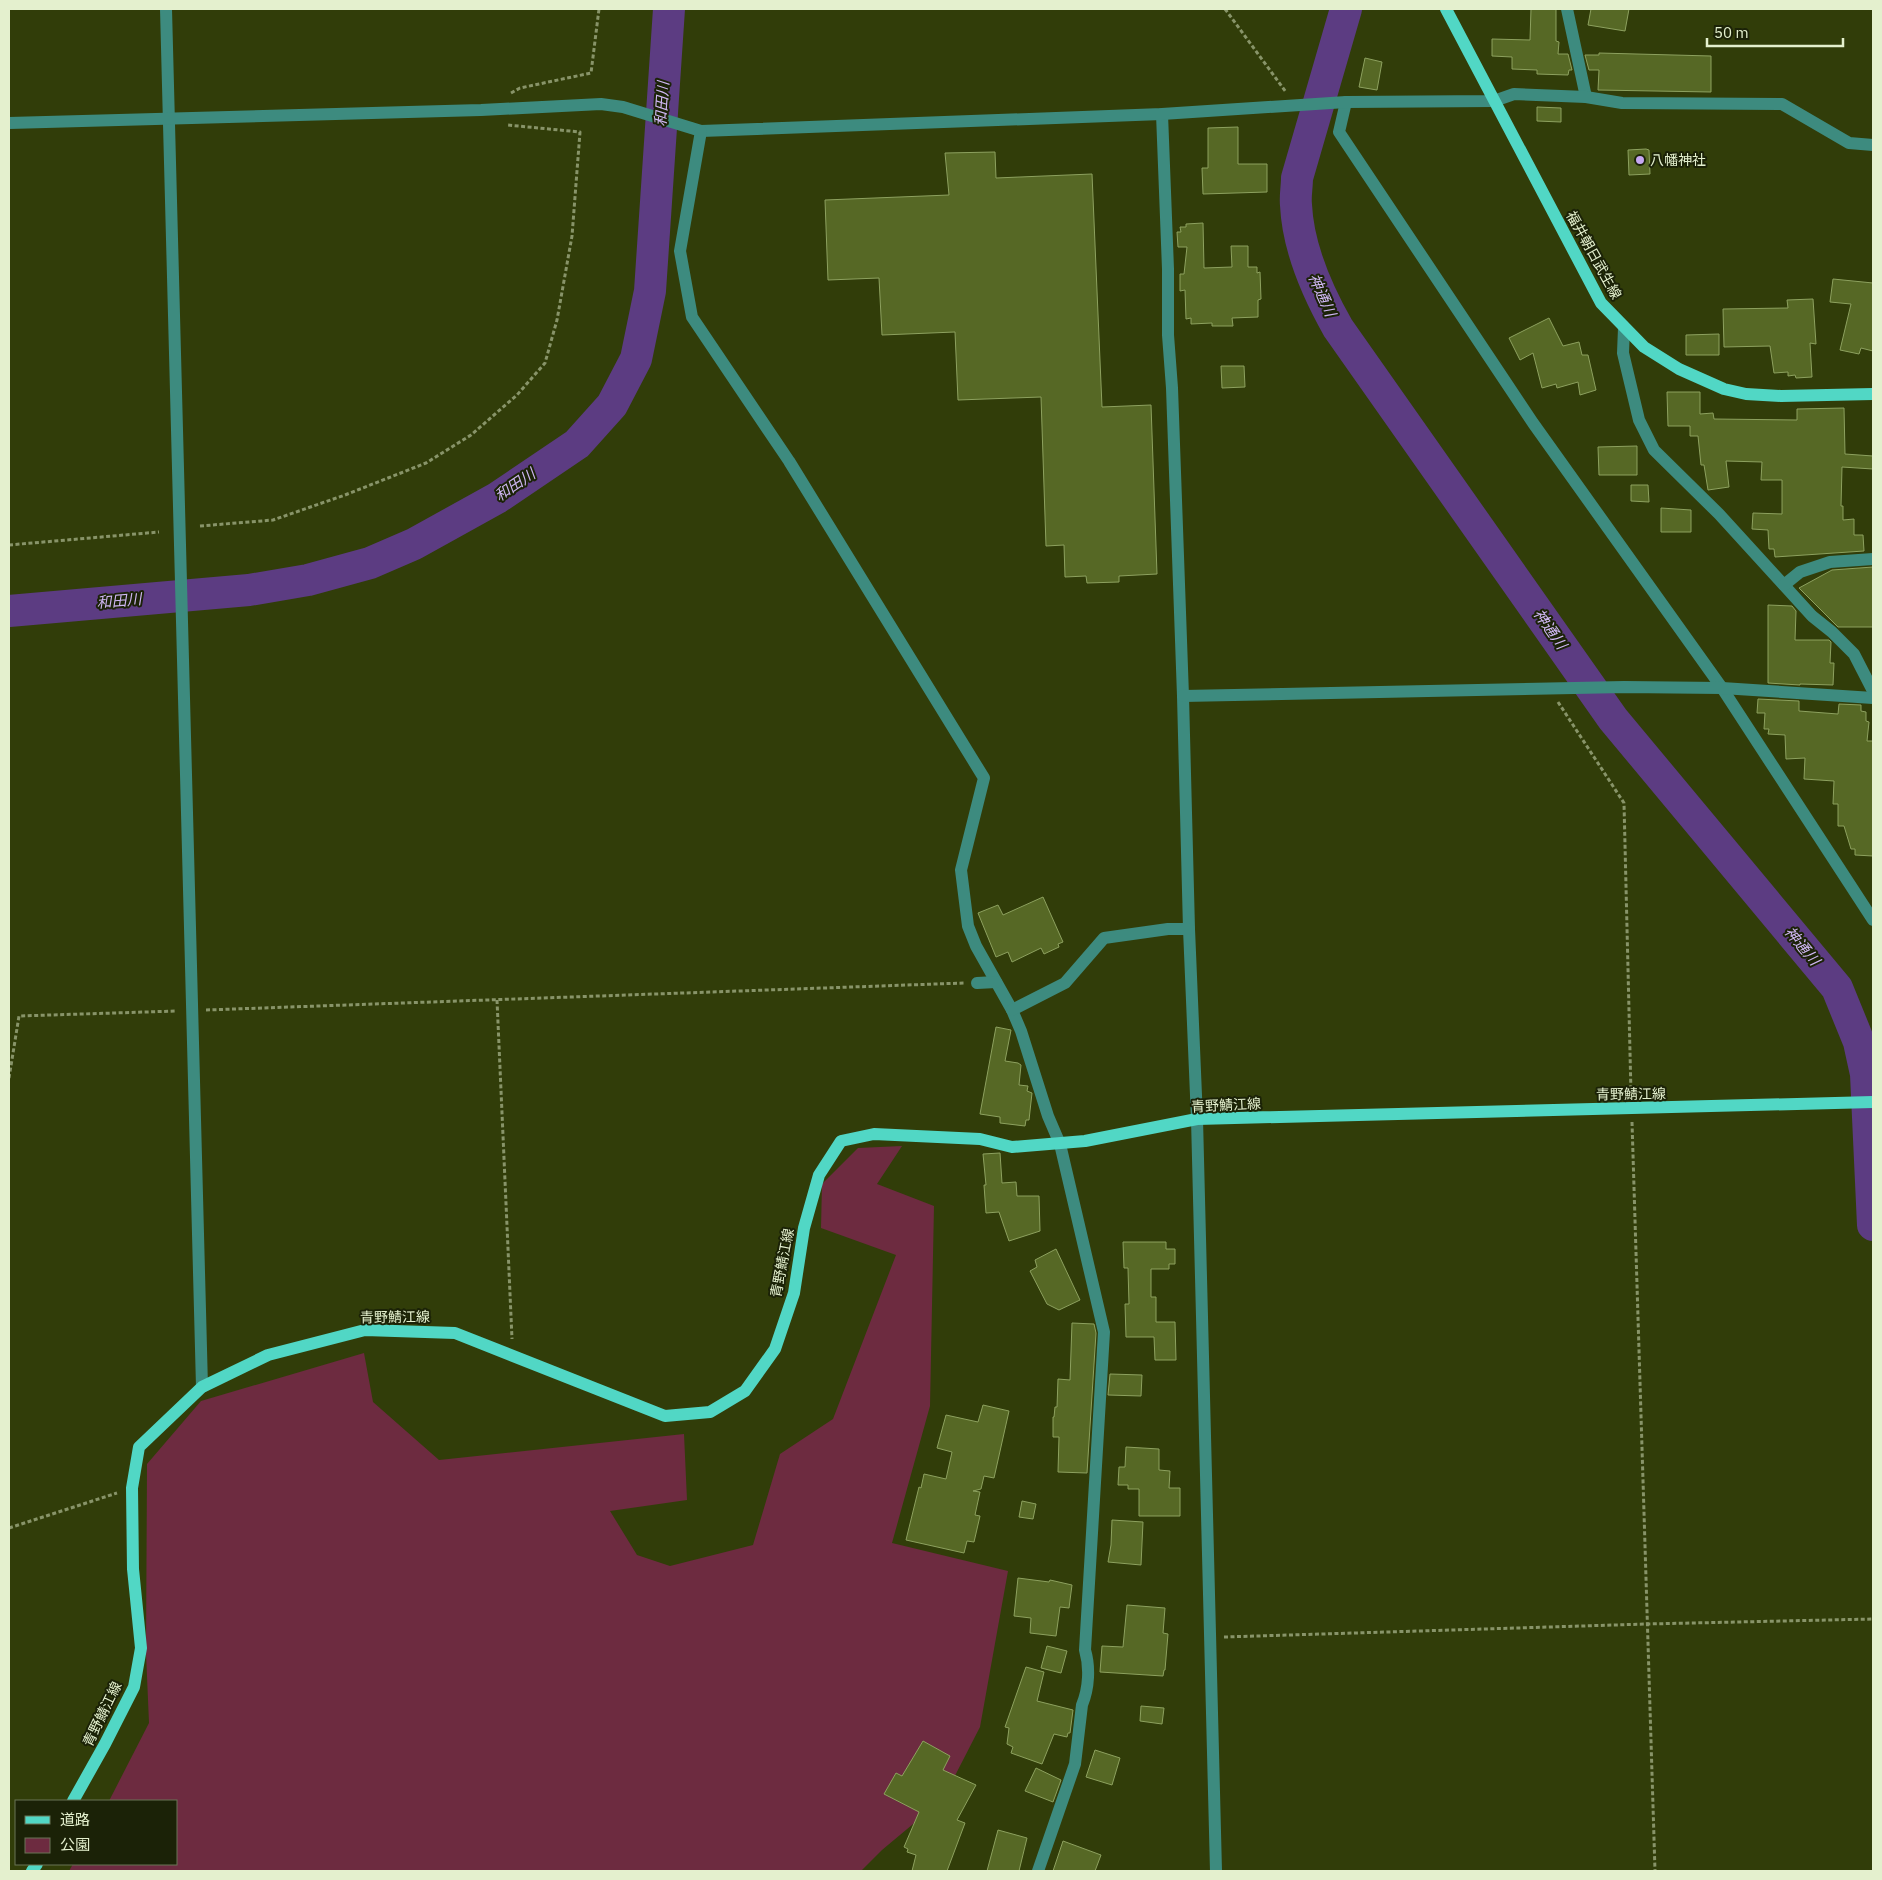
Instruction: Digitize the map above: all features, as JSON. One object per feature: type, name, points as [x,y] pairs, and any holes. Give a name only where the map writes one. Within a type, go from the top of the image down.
[{"type":"main road","name":"福井朝日武生線","points":[[1446,9],[1601,303],[1644,347],[1679,369],[1724,389],[1746,394],[1781,396],[1873,394]]},
{"type":"main road","name":"青野鯖江線","points":[[74,1800],[134,1687],[140,1648],[133,1570],[132,1488],[138,1447],[202,1387],[268,1355],[365,1330],[455,1333],[665,1416],[710,1412],[745,1391],[775,1349],[794,1293],[804,1228],[819,1175],[840,1140],[874,1134],[980,1139],[1012,1147],[1085,1141],[1197,1119],[1873,1102]]},
{"type":"street","points":[[166,9],[202,1387]]},
{"type":"street","points":[[1567,9],[1586,97]]},
{"type":"street","points":[[9,123],[481,110],[601,104],[623,108],[696,130],[1162,114],[1346,102],[1494,101],[1514,94],[1586,97],[1622,103],[1782,104],[1849,143],[1873,145]]},
{"type":"street","points":[[1346,102],[1339,132],[1533,423],[1722,688],[1873,920]]},
{"type":"street","points":[[1162,114],[1168,269],[1168,335],[1172,388],[1189,929],[1197,1119],[1216,1871]]},
{"type":"street","points":[[696,130],[680,251],[692,317],[789,461],[984,778],[961,870],[968,926],[976,946],[1012,1010],[1021,1031],[1048,1116],[1060,1144],[1104,1332],[1085,1650],[1089,1662],[1085,1696],[1082,1705],[1075,1764],[1038,1871]]},
{"type":"street","points":[[1624,328],[1623,353],[1639,420],[1654,450],[1719,514],[1812,616],[1832,632],[1854,654],[1873,691]]},
{"type":"street","points":[[1784,586],[1800,572],[1830,562],[1873,559]]},
{"type":"street","points":[[1183,696],[1612,687],[1722,688],[1873,698]]},
{"type":"street","points":[[1012,1010],[1065,983],[1104,938],[1168,929],[1189,929]]},
{"type":"street","points":[[977,983],[996,982]]},
{"type":"path","points":[[504,97],[520,88],[590,73],[599,9]]},
{"type":"path","points":[[1225,9],[1295,105]]},
{"type":"path","points":[[200,526],[273,520],[345,495],[426,463],[471,435],[517,395],[545,364],[557,320],[572,236],[580,132],[506,125]]},
{"type":"path","points":[[9,545],[159,532]]},
{"type":"path","points":[[1555,687],[1624,803],[1631,1109],[1655,1871]]},
{"type":"path","points":[[9,1078],[19,1016],[977,983]]},
{"type":"path","points":[[497,1000],[513,1356]]},
{"type":"path","points":[[9,1528],[132,1488]]},
{"type":"path","points":[[1211,1638],[1873,1619]]},
{"type":"green space","points":[[902,1146],[877,1184],[934,1206],[930,1406],[892,1543],[1008,1571],[980,1727],[943,1799],[882,1850],[861,1871],[69,1871],[72,1865],[178,1865],[178,1800],[110,1800],[149,1723],[146,1653],[147,1464],[201,1401],[364,1353],[373,1402],[439,1460],[684,1434],[687,1500],[610,1511],[637,1555],[670,1566],[753,1545],[780,1454],[833,1419],[896,1255],[821,1228],[822,1184],[858,1148]]},
{"type":"building","points":[[1531,9],[1556,9],[1556,41],[1559,42],[1558,54],[1568,54],[1572,70],[1569,70],[1568,75],[1537,74],[1537,70],[1512,69],[1512,57],[1492,56],[1492,39],[1530,40]]},
{"type":"building","points":[[1591,9],[1629,9],[1625,31],[1588,25]]},
{"type":"building","points":[[1599,53],[1711,56],[1711,92],[1598,90],[1599,70],[1589,70],[1585,55],[1599,55]]},
{"type":"building","points":[[1365,58],[1382,62],[1377,90],[1359,87]]},
{"type":"building","points":[[1537,107],[1561,108],[1561,122],[1537,121]]},
{"type":"building","points":[[1238,127],[1238,164],[1267,164],[1267,192],[1203,194],[1202,168],[1208,168],[1208,128]]},
{"type":"building","points":[[1628,150],[1649,150],[1650,174],[1629,175]]},
{"type":"building","points":[[995,152],[996,178],[1092,174],[1102,407],[1151,405],[1157,574],[1119,576],[1119,582],[1087,583],[1086,576],[1065,577],[1064,545],[1046,546],[1041,397],[958,400],[955,332],[882,335],[879,278],[828,280],[825,200],[949,195],[945,153]]},
{"type":"building","points":[[1203,223],[1204,268],[1232,267],[1231,246],[1248,246],[1248,267],[1257,267],[1257,273],[1260,272],[1261,299],[1258,300],[1258,317],[1232,318],[1233,326],[1212,326],[1212,323],[1191,324],[1191,318],[1186,319],[1185,290],[1180,291],[1180,274],[1184,274],[1187,247],[1178,247],[1177,232],[1181,232],[1180,227],[1186,227],[1186,224]]},
{"type":"building","points":[[1833,279],[1873,283],[1873,351],[1861,348],[1859,354],[1840,350],[1851,304],[1830,302]]},
{"type":"building","points":[[1813,299],[1816,344],[1810,343],[1812,377],[1796,378],[1795,375],[1788,376],[1788,372],[1774,373],[1770,346],[1724,347],[1723,309],[1788,308],[1787,300]]},
{"type":"building","points":[[1549,318],[1563,346],[1579,342],[1582,355],[1588,355],[1596,390],[1580,395],[1578,382],[1557,388],[1556,384],[1542,388],[1533,353],[1520,360],[1509,338]]},
{"type":"building","points":[[1719,334],[1719,355],[1686,355],[1686,335]]},
{"type":"building","points":[[1221,366],[1244,366],[1245,387],[1222,388]]},
{"type":"building","points":[[1667,392],[1700,392],[1700,414],[1713,413],[1714,419],[1797,420],[1797,409],[1844,408],[1845,454],[1873,456],[1873,469],[1842,467],[1841,506],[1843,506],[1843,520],[1854,519],[1854,535],[1863,535],[1864,551],[1775,557],[1774,549],[1769,549],[1768,530],[1752,529],[1753,513],[1782,514],[1782,480],[1761,480],[1762,462],[1726,461],[1729,487],[1708,490],[1704,465],[1701,465],[1698,436],[1690,436],[1690,426],[1668,426]]},
{"type":"building","points":[[1637,446],[1637,475],[1599,475],[1598,447]]},
{"type":"building","points":[[1631,485],[1648,485],[1649,502],[1631,501]]},
{"type":"building","points":[[1661,508],[1691,510],[1691,532],[1661,532]]},
{"type":"building","points":[[1873,567],[1873,627],[1838,627],[1799,588],[1832,570]]},
{"type":"building","points":[[1768,605],[1792,606],[1796,611],[1795,640],[1829,640],[1831,642],[1830,663],[1834,663],[1833,685],[1768,683]]},
{"type":"building","points":[[1758,699],[1799,701],[1799,711],[1838,714],[1839,704],[1861,705],[1861,711],[1866,712],[1866,721],[1869,722],[1867,741],[1873,741],[1873,856],[1855,855],[1855,849],[1851,849],[1844,826],[1838,826],[1838,804],[1833,804],[1834,781],[1804,779],[1805,758],[1786,759],[1785,735],[1768,734],[1769,729],[1764,729],[1765,713],[1757,713]]},
{"type":"building","points":[[1043,897],[1063,942],[1058,944],[1059,947],[1044,954],[1041,948],[1012,962],[1008,952],[996,957],[978,913],[998,905],[1003,915]]},
{"type":"building","points":[[996,1027],[1011,1030],[1005,1061],[1021,1065],[1019,1085],[1028,1086],[1027,1091],[1032,1093],[1029,1120],[1026,1120],[1025,1126],[1000,1123],[1000,1117],[980,1114]]},
{"type":"building","points":[[1000,1153],[1002,1183],[1016,1182],[1017,1196],[1039,1196],[1040,1231],[1009,1241],[999,1212],[986,1213],[983,1154]]},
{"type":"building","points":[[1123,1242],[1166,1242],[1166,1249],[1175,1249],[1175,1264],[1169,1264],[1169,1269],[1151,1269],[1151,1297],[1156,1297],[1156,1322],[1175,1322],[1176,1360],[1155,1360],[1154,1337],[1126,1337],[1125,1304],[1129,1304],[1128,1268],[1124,1268]]},
{"type":"building","points":[[1056,1249],[1080,1300],[1059,1310],[1047,1304],[1030,1271],[1037,1267],[1035,1260]]},
{"type":"building","points":[[1072,1323],[1094,1324],[1096,1333],[1087,1473],[1058,1472],[1059,1437],[1053,1437],[1053,1417],[1055,1407],[1057,1407],[1058,1379],[1070,1380]]},
{"type":"building","points":[[1110,1374],[1142,1375],[1141,1396],[1108,1395]]},
{"type":"building","points":[[983,1405],[1009,1411],[994,1478],[984,1476],[981,1489],[973,1491],[980,1492],[975,1515],[980,1516],[974,1542],[967,1541],[964,1553],[906,1540],[924,1474],[946,1479],[952,1452],[937,1448],[946,1415],[978,1422]]},
{"type":"building","points":[[1126,1447],[1159,1449],[1159,1470],[1170,1471],[1169,1488],[1180,1488],[1180,1516],[1139,1516],[1139,1489],[1128,1489],[1128,1485],[1118,1485],[1119,1467],[1125,1467]]},
{"type":"building","points":[[1022,1501],[1036,1504],[1033,1519],[1019,1517]]},
{"type":"building","points":[[1112,1520],[1143,1522],[1141,1565],[1108,1562]]},
{"type":"building","points":[[1018,1578],[1049,1582],[1050,1580],[1072,1585],[1069,1608],[1060,1607],[1056,1636],[1030,1633],[1031,1618],[1014,1616]]},
{"type":"building","points":[[1127,1605],[1165,1608],[1163,1633],[1168,1634],[1163,1676],[1100,1672],[1102,1646],[1123,1647]]},
{"type":"building","points":[[1047,1646],[1067,1651],[1061,1673],[1041,1668]]},
{"type":"building","points":[[1026,1667],[1044,1672],[1037,1701],[1073,1710],[1070,1733],[1068,1733],[1067,1737],[1054,1734],[1042,1764],[1011,1753],[1013,1747],[1007,1744],[1009,1728],[1005,1727]]},
{"type":"building","points":[[1141,1706],[1164,1708],[1162,1724],[1140,1721]]},
{"type":"building","points":[[923,1741],[950,1756],[943,1770],[976,1785],[957,1820],[965,1823],[947,1871],[912,1871],[916,1855],[907,1852],[908,1849],[904,1847],[919,1812],[884,1794],[896,1773],[902,1776]]},
{"type":"building","points":[[1095,1750],[1120,1758],[1112,1785],[1086,1777]]},
{"type":"building","points":[[1036,1768],[1061,1780],[1053,1802],[1025,1791]]},
{"type":"building","points":[[998,1830],[1027,1838],[1019,1871],[987,1871]]},
{"type":"building","points":[[1063,1841],[1101,1855],[1095,1871],[1053,1871]]},
{"type":"waterway","name":"和田川","points":[[9,611],[249,590],[308,580],[370,563],[414,544],[497,498],[577,444],[612,405],[636,359],[650,291],[669,9]]},
{"type":"waterway","name":"神通川","points":[[1346,9],[1297,178],[1296,202],[1300,237],[1316,284],[1338,328],[1613,719],[1837,988],[1859,1042],[1866,1074],[1873,1225]]},
{"type":"place","name":"八幡神社","points":[[1640,160]]}]
